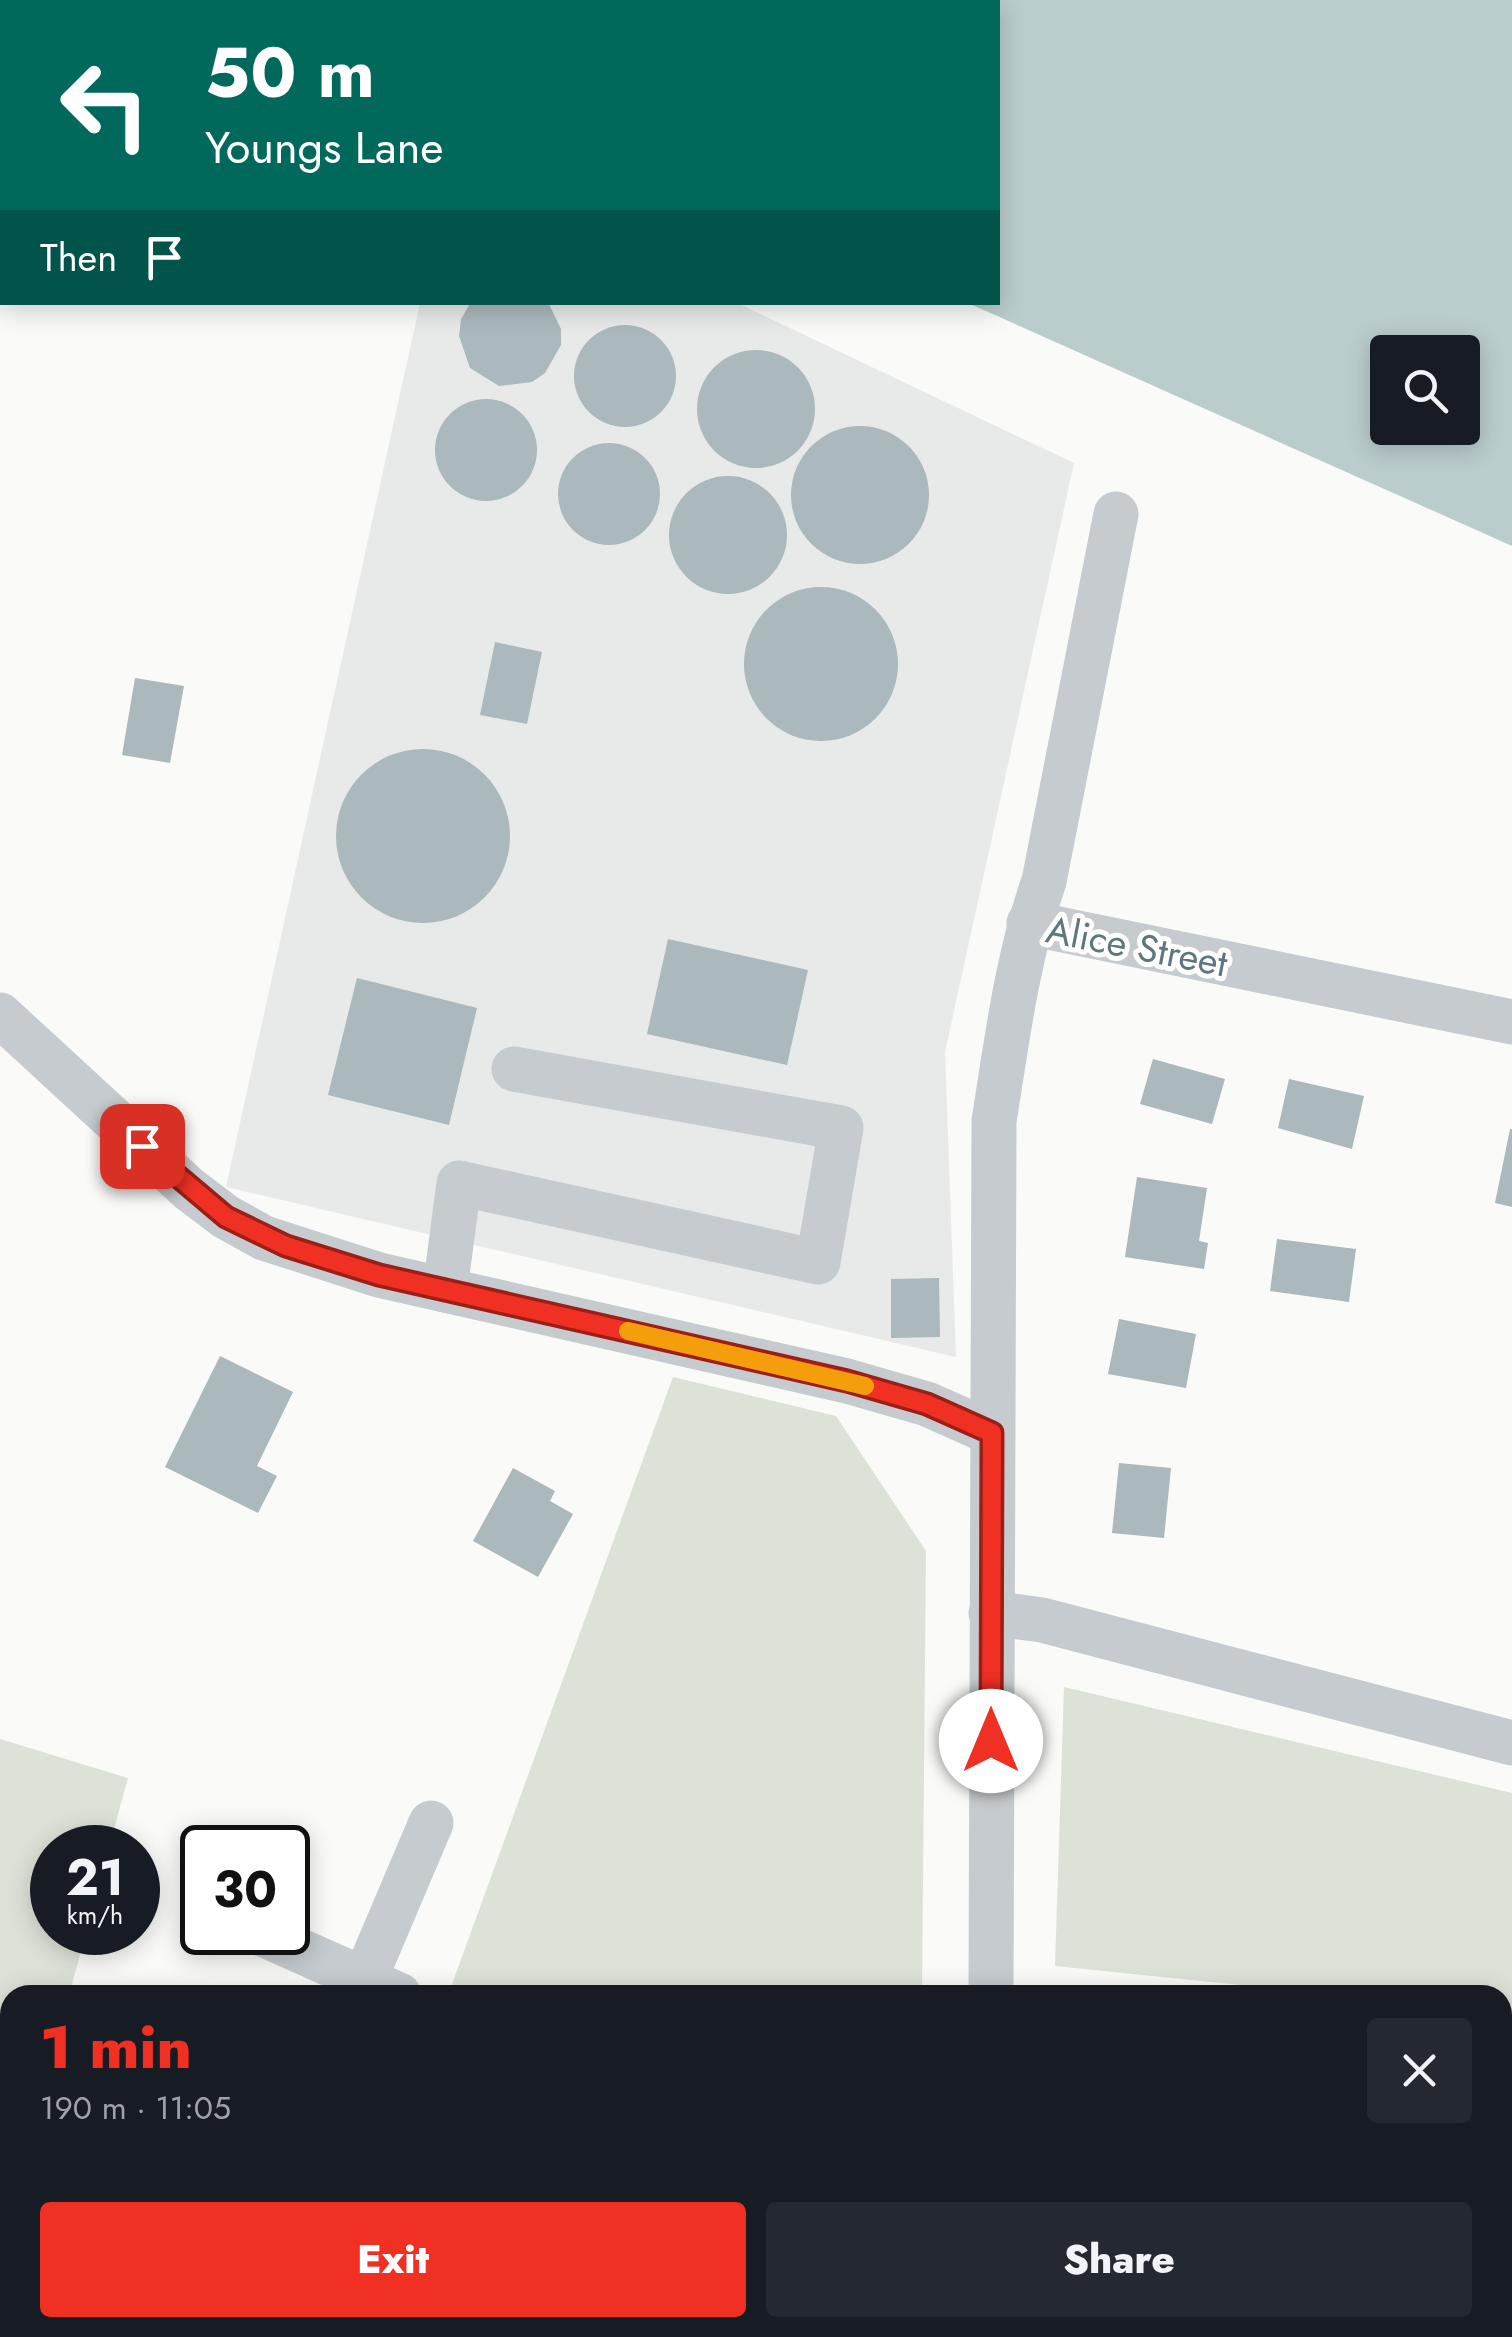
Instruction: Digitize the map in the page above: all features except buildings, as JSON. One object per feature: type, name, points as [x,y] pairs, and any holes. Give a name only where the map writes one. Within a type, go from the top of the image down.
[{"type":"street","points":[[1029,924],[1044,881],[1116,514]]},
{"type":"street","name":"Alice Street","points":[[991,1985],[994,1120],[1029,924],[1512,1022]]},
{"type":"street","points":[[0,1015],[189,1190],[264,1238],[445,1290],[847,1381],[927,1404],[992,1433]]},
{"type":"street","points":[[445,1290],[459,1183],[818,1262],[841,1128],[514,1069]]},
{"type":"street","points":[[992,1613],[1042,1620],[1512,1743]]},
{"type":"street","points":[[376,1985],[431,1823]]},
{"type":"street","points":[[304,1955],[364,1985]]},
{"type":"shaded area","points":[[1000,0],[1512,0],[1512,546],[972,305],[1000,305]]},
{"type":"shaded area","points":[[420,305],[741,305],[1074,463],[945,1052],[956,1357],[226,1187]]},
{"type":"shaded area","points":[[673,1377],[836,1416],[926,1551],[922,1985],[452,1985]]},
{"type":"shaded area","points":[[1064,1687],[1512,1793],[1512,1985],[1240,1985],[1055,1966]]},
{"type":"shaded area","points":[[0,1739],[128,1778],[115,1825],[30,1825],[30,1955],[80,1955],[72,1985],[0,1985]]},
{"type":"slow traffic","points":[[628,1331],[865,1386]]},
{"type":"route","points":[[142,1146],[189,1190],[226,1217],[286,1246],[379,1275],[847,1381],[927,1404],[992,1433],[991,1741]]}]
